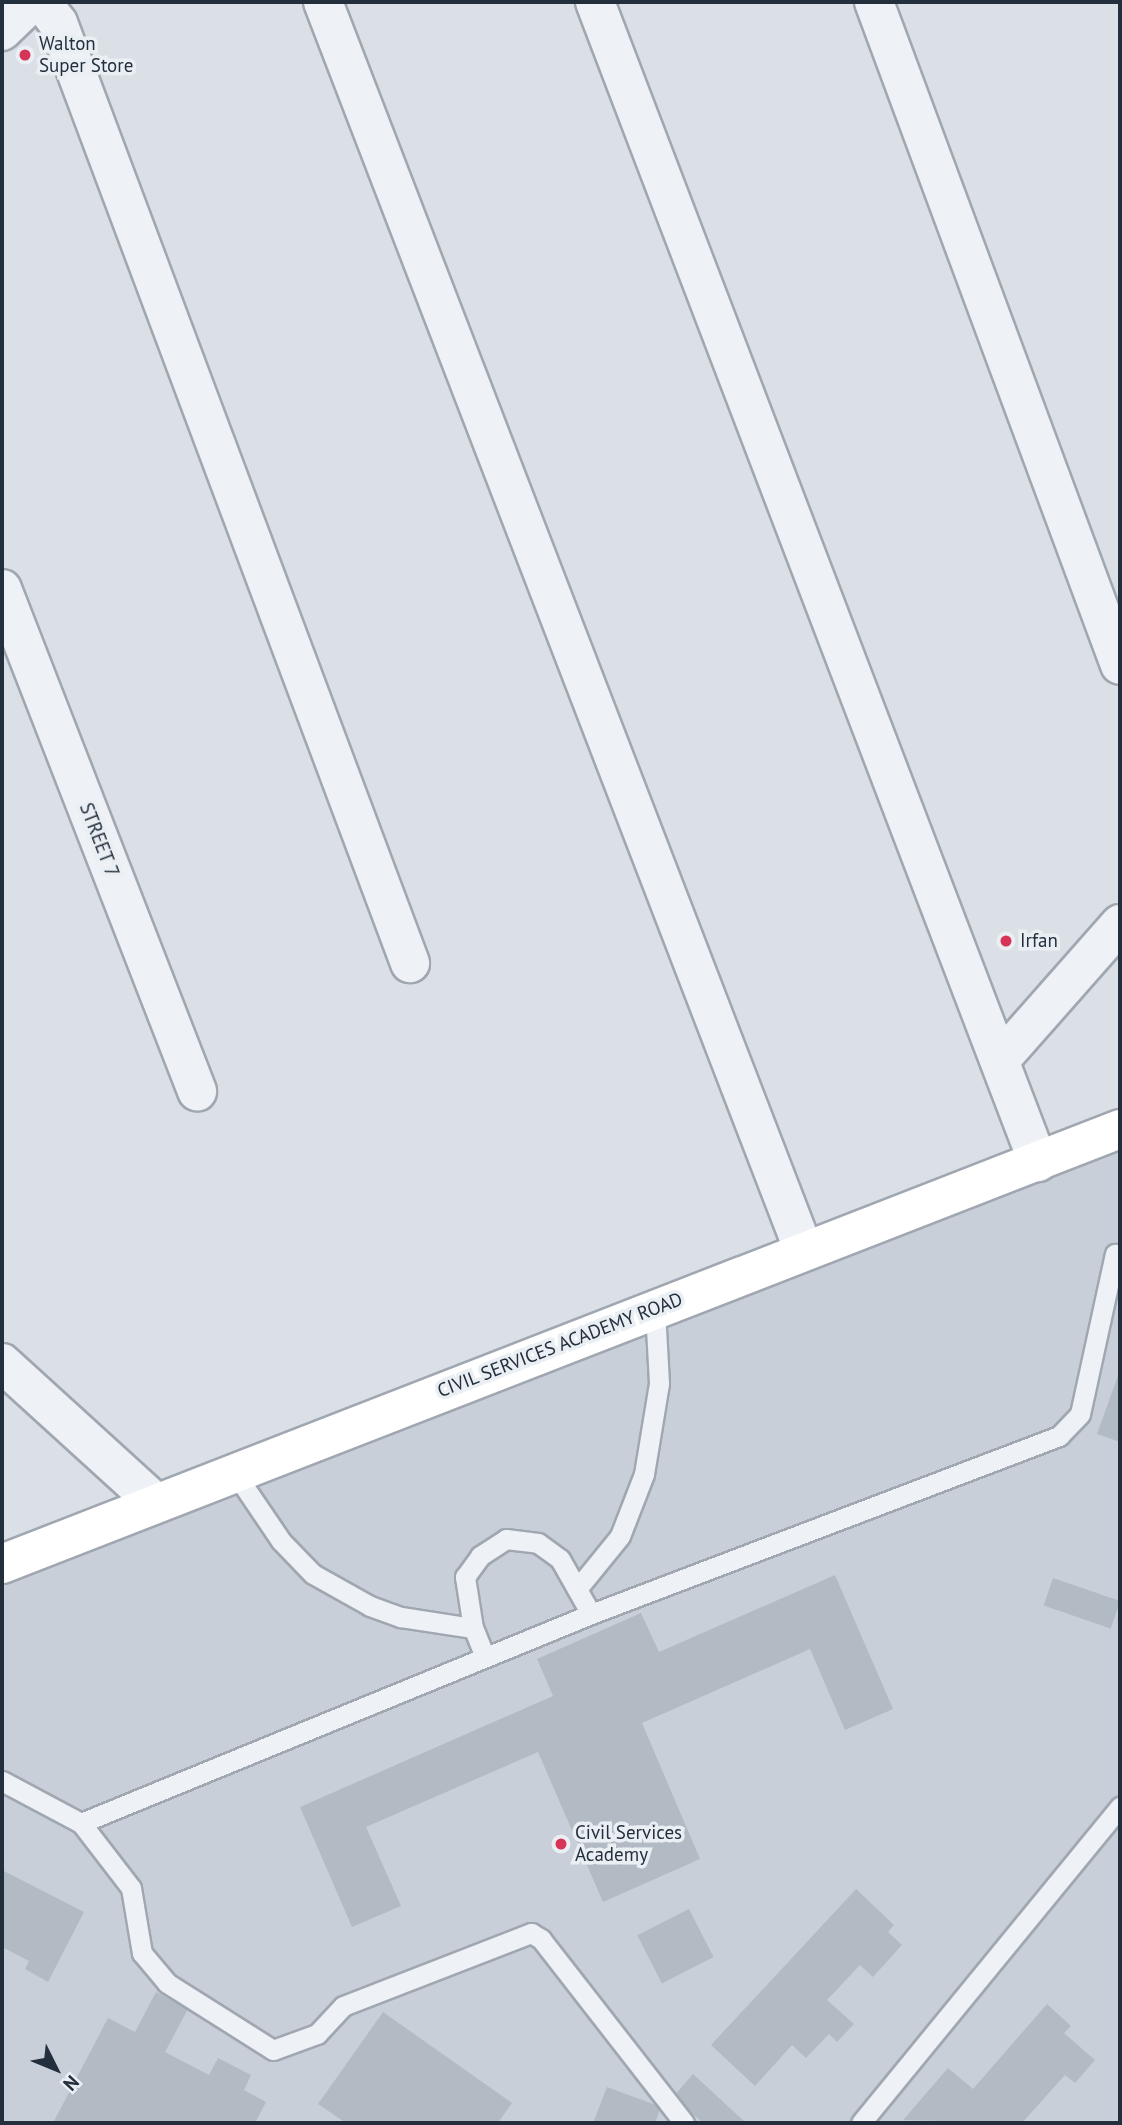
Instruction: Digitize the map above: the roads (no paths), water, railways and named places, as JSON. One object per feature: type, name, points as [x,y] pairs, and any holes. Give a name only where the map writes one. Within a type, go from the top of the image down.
[{"type":"street","points":[[2,32],[32,2]]},
{"type":"street","points":[[42,2],[58,23],[410,963]]},
{"type":"street","points":[[323,2],[804,1251]]},
{"type":"street","points":[[595,2],[1038,1162]]},
{"type":"street","points":[[874,2],[1120,665]]},
{"type":"street","name":"STREET 7","points":[[2,589],[197,1091]]},
{"type":"street","points":[[1000,1059],[1120,924]]},
{"type":"street","name":"CIVIL SERVICES ACADEMY ROAD","points":[[2,1564],[1120,1129]]},
{"type":"street","points":[[2,1363],[156,1503]]},
{"type":"lane","points":[[81,1823],[591,1615],[1059,1436],[1080,1414],[1115,1254]]},
{"type":"lane","points":[[577,1589],[620,1536],[644,1474],[659,1383],[655,1308]]},
{"type":"lane","points":[[235,1473],[281,1541],[313,1574],[370,1606],[401,1617],[473,1628]]},
{"type":"lane","points":[[485,1657],[473,1628],[465,1577],[480,1556],[506,1539],[538,1543],[560,1559],[591,1615]]},
{"type":"lane","points":[[2,1781],[81,1823],[131,1888],[142,1953],[167,1983],[273,2050],[317,2034],[344,2006],[531,1933],[541,1940],[684,2123]]},
{"type":"lane","points":[[862,2123],[1120,1807]]},
{"type":"place","name":"Walton Super Store","points":[[25,55]]},
{"type":"place","name":"Irfan","points":[[1006,941]]},
{"type":"place","name":"Civil Services Academy","points":[[561,1844]]}]
